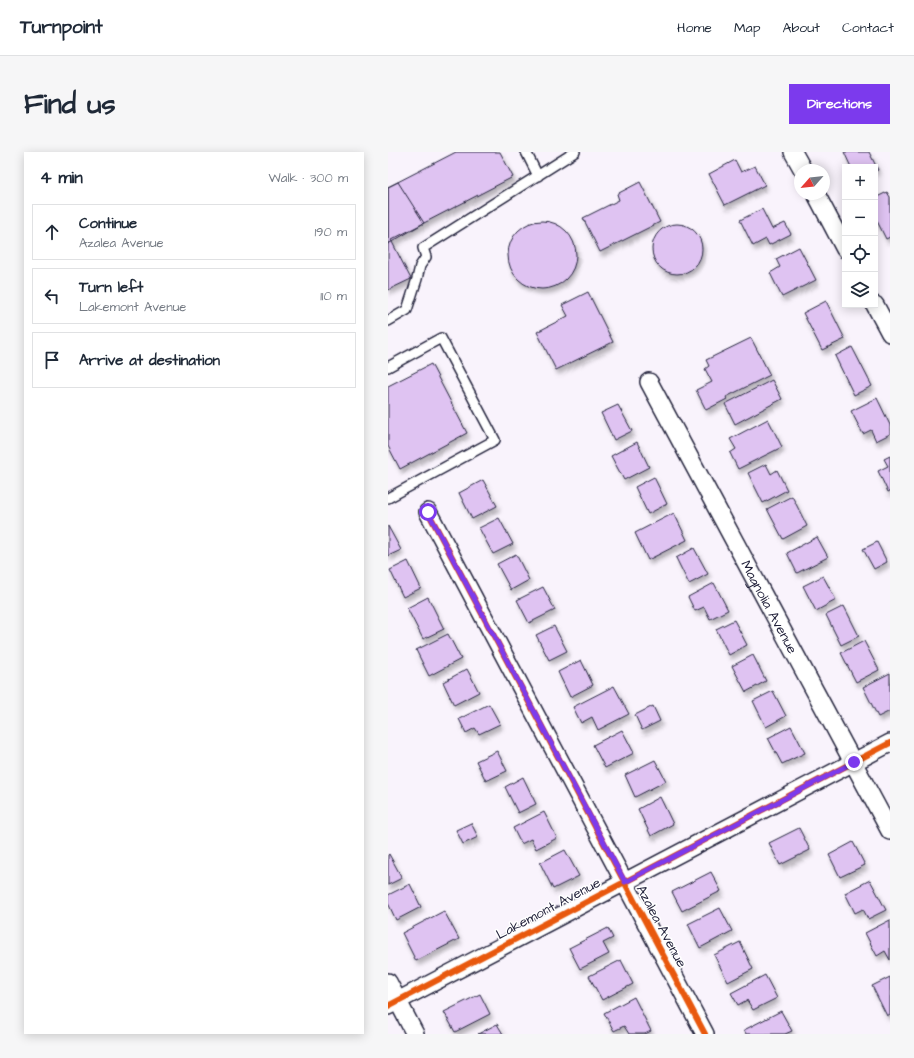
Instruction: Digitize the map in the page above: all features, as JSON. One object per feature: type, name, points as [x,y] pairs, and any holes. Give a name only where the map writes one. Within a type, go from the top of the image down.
[{"type":"street","points":[[793,152],[800,164]]},
{"type":"street","points":[[819,200],[842,243]]},
{"type":"street","points":[[877,308],[890,333]]},
{"type":"street","name":"Magnolia Avenue","points":[[650,382],[890,831]]},
{"type":"street","name":"Azalea Avenue","points":[[428,512],[705,1034]]},
{"type":"street","name":"Lakemont Avenue","points":[[393,1003],[890,743]]},
{"type":"street","points":[[388,982],[393,1003],[415,1034]]},
{"type":"lane","points":[[526,152],[538,176]]},
{"type":"lane","points":[[388,320],[407,310],[420,266],[426,257],[423,248],[575,152]]},
{"type":"lane","points":[[388,367],[441,338],[495,440],[388,498]]},
{"type":"building","points":[[456,152],[500,152],[513,177],[391,240],[411,279],[388,290],[388,187]]},
{"type":"building","points":[[844,152],[869,152],[875,164],[850,164]]},
{"type":"building","points":[[735,160],[741,172],[755,166],[765,185],[725,205],[709,174]]},
{"type":"building","points":[[398,182],[424,223],[388,244],[388,187]]},
{"type":"building","points":[[640,182],[660,222],[600,252],[583,218],[619,200],[617,194]]},
{"type":"building","points":[[887,192],[890,197],[890,237],[886,239],[878,223],[878,196]]},
{"type":"building","points":[[762,209],[772,229],[785,223],[791,234],[769,245],[766,239],[753,246],[740,220]]},
{"type":"building","points":[[542,221],[555,224],[566,231],[573,242],[576,255],[573,268],[566,279],[555,286],[542,289],[529,286],[518,279],[511,268],[508,255],[511,242],[518,231],[529,224]]},
{"type":"building","points":[[677,224],[686,226],[697,235],[702,249],[700,258],[691,269],[677,274],[668,272],[657,263],[652,249],[654,240],[663,229]]},
{"type":"building","points":[[799,247],[816,280],[782,297],[770,273],[780,267],[776,259]]},
{"type":"building","points":[[588,292],[613,342],[556,370],[537,332],[568,316],[562,305]]},
{"type":"building","points":[[826,301],[845,339],[822,350],[803,313]]},
{"type":"building","points":[[751,338],[770,375],[726,397],[727,399],[706,410],[696,390],[712,382],[705,369],[709,366],[706,360]]},
{"type":"building","points":[[852,347],[872,386],[854,395],[835,356]]},
{"type":"building","points":[[431,364],[467,433],[400,469],[388,446],[388,386]]},
{"type":"building","points":[[772,380],[782,399],[735,424],[725,404]]},
{"type":"building","points":[[877,398],[890,425],[890,434],[876,441],[871,430],[863,434],[851,411]]},
{"type":"building","points":[[618,405],[632,431],[614,440],[601,413]]},
{"type":"building","points":[[768,419],[782,447],[738,469],[730,453],[736,449],[730,439]]},
{"type":"building","points":[[637,442],[649,467],[624,480],[611,456]]},
{"type":"building","points":[[890,456],[890,491],[888,492],[878,471],[888,466],[884,459]]},
{"type":"building","points":[[766,464],[771,474],[777,470],[787,490],[763,503],[748,473]]},
{"type":"building","points":[[654,477],[667,504],[648,514],[635,487]]},
{"type":"building","points":[[483,480],[497,506],[472,519],[459,493]]},
{"type":"building","points":[[792,496],[807,526],[783,539],[767,509]]},
{"type":"building","points":[[674,513],[687,540],[648,560],[635,533]]},
{"type":"building","points":[[499,518],[513,544],[493,554],[479,528]]},
{"type":"building","points":[[388,526],[401,550],[388,556]]},
{"type":"building","points":[[817,537],[828,557],[797,573],[787,553]]},
{"type":"building","points":[[877,542],[887,562],[874,569],[863,549]]},
{"type":"building","points":[[694,548],[708,574],[689,584],[676,558]]},
{"type":"building","points":[[516,554],[529,580],[511,590],[497,564]]},
{"type":"building","points":[[408,561],[421,588],[403,597],[390,570]]},
{"type":"building","points":[[823,576],[836,600],[816,611],[803,586]]},
{"type":"building","points":[[714,583],[728,610],[710,619],[704,607],[695,611],[688,597]]},
{"type":"building","points":[[543,587],[555,610],[529,623],[517,600]]},
{"type":"building","points":[[428,597],[444,629],[423,639],[407,608]]},
{"type":"building","points":[[844,606],[859,636],[841,645],[826,615]]},
{"type":"building","points":[[734,620],[747,645],[729,655],[716,629]]},
{"type":"building","points":[[554,626],[567,651],[549,660],[536,635]]},
{"type":"building","points":[[448,634],[461,659],[429,676],[416,650]]},
{"type":"building","points":[[864,641],[879,670],[856,682],[841,653]]},
{"type":"building","points":[[753,655],[766,681],[746,692],[732,666]]},
{"type":"building","points":[[581,660],[593,685],[570,697],[558,672]]},
{"type":"building","points":[[467,669],[479,692],[454,705],[443,682]]},
{"type":"building","points":[[890,673],[890,711],[878,717],[863,687]]},
{"type":"building","points":[[614,686],[629,714],[598,730],[592,717],[581,723],[573,707]]},
{"type":"building","points":[[773,691],[786,716],[766,727],[753,701]]},
{"type":"building","points":[[489,704],[500,724],[479,734],[475,728],[466,733],[459,719]]},
{"type":"building","points":[[653,706],[660,721],[642,730],[635,715]]},
{"type":"building","points":[[791,726],[805,753],[782,764],[768,738]]},
{"type":"building","points":[[622,730],[634,753],[605,768],[593,745]]},
{"type":"building","points":[[497,751],[507,771],[486,781],[476,761]]},
{"type":"building","points":[[655,760],[666,781],[635,797],[625,775]]},
{"type":"building","points":[[523,777],[536,804],[518,813],[505,787]]},
{"type":"building","points":[[660,797],[673,824],[651,836],[638,809]]},
{"type":"building","points":[[544,812],[557,838],[536,849],[531,839],[521,844],[513,828]]},
{"type":"building","points":[[471,823],[478,837],[463,844],[456,830]]},
{"type":"building","points":[[799,828],[810,850],[780,865],[769,843]]},
{"type":"building","points":[[853,842],[865,865],[840,877],[829,855]]},
{"type":"building","points":[[565,850],[579,876],[553,889],[540,863]]},
{"type":"building","points":[[389,854],[402,878],[388,885],[388,855]]},
{"type":"building","points":[[711,872],[721,891],[682,911],[672,892]]},
{"type":"building","points":[[870,880],[886,910],[868,919],[863,909],[855,913],[845,893]]},
{"type":"building","points":[[410,884],[421,907],[396,920],[388,903],[388,895]]},
{"type":"building","points":[[720,908],[732,931],[700,948],[688,924]]},
{"type":"building","points":[[444,911],[459,939],[416,961],[402,933]]},
{"type":"building","points":[[890,920],[890,960],[885,951],[877,956],[865,933]]},
{"type":"building","points":[[608,928],[613,938],[603,943],[609,954],[580,969],[569,948]]},
{"type":"building","points":[[740,942],[753,969],[728,982],[714,955]]},
{"type":"building","points":[[621,960],[633,984],[602,1000],[589,976]]},
{"type":"building","points":[[765,975],[777,998],[753,1010],[747,1000],[738,1005],[731,993]]},
{"type":"building","points":[[890,977],[890,1014],[887,1016],[872,986]]},
{"type":"building","points":[[480,994],[490,1014],[455,1032],[444,1012]]},
{"type":"building","points":[[634,997],[651,1031],[645,1034],[629,1034],[624,1026],[614,1031],[604,1013]]},
{"type":"building","points":[[781,1011],[792,1031],[785,1034],[746,1034],[744,1030]]},
{"type":"building","points":[[497,1024],[503,1034],[478,1034]]},
{"type":"cycle path","points":[[428,512],[705,1034]]},
{"type":"cycle path","points":[[388,1006],[890,743]]},
{"type":"route","points":[[428,512],[625,882],[854,762]]}]
